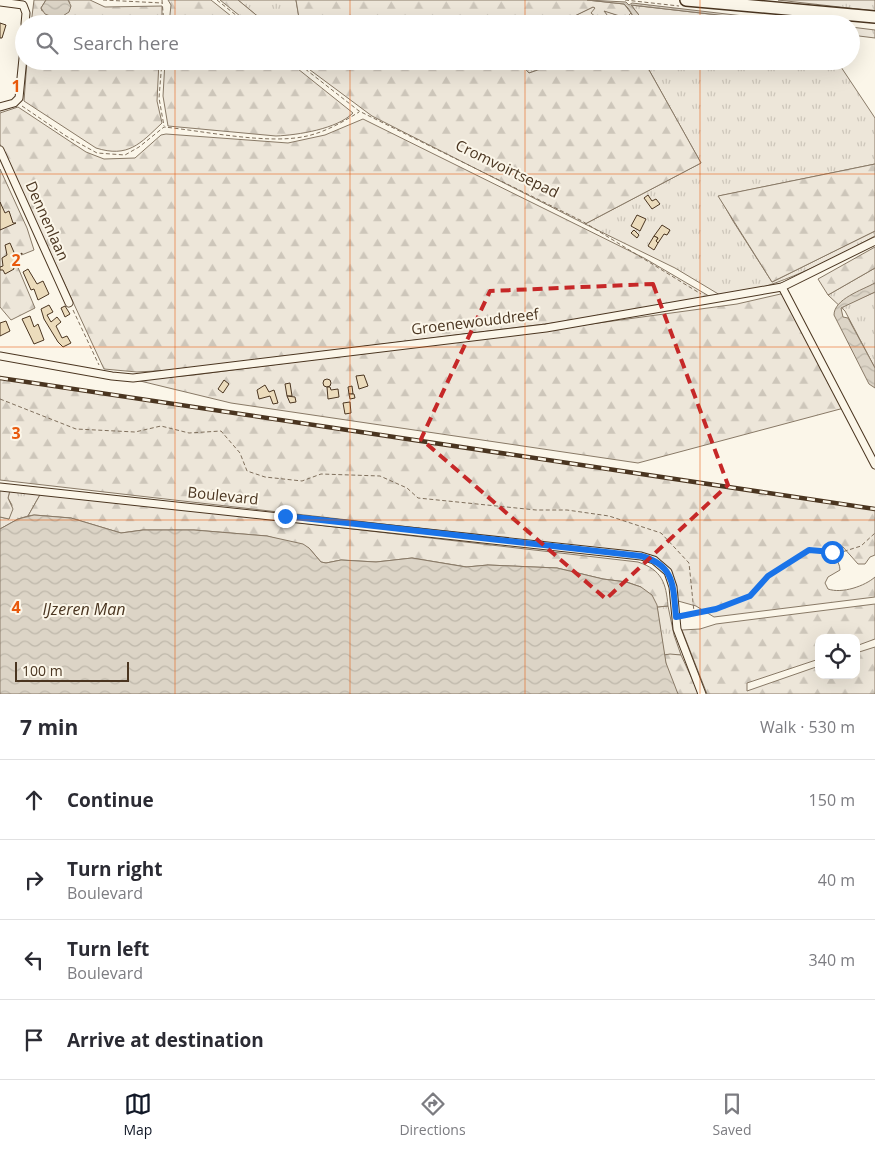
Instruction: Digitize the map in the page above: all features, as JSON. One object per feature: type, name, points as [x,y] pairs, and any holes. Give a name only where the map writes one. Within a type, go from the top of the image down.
[{"type":"main road","points":[[686,0],[853,15]]},
{"type":"main road","points":[[860,16],[875,17]]},
{"type":"street","points":[[0,2],[23,5],[26,15]]},
{"type":"street","points":[[0,107],[14,103],[21,92],[22,70]]},
{"type":"street","name":"Dennenlaan","points":[[0,150],[69,303]]},
{"type":"street","name":"Groenewouddreef","points":[[0,356],[104,375],[133,378],[536,329],[782,287],[875,241]]},
{"type":"street","points":[[782,287],[875,465]]},
{"type":"street","name":"Boulevard","points":[[0,486],[641,556],[654,560],[668,572],[673,587],[676,617],[682,645],[702,694]]},
{"type":"path","points":[[103,0],[162,1],[163,15]]},
{"type":"path","points":[[217,0],[236,15]]},
{"type":"path","points":[[161,70],[159,98],[164,127]]},
{"type":"path","name":"Cromvoirtsepad","points":[[307,70],[359,111],[582,221],[698,292],[706,300]]},
{"type":"path","points":[[14,103],[26,107],[66,136],[97,152],[125,155],[139,147],[164,127],[276,140],[307,136],[338,124],[359,111]]},
{"type":"path","points":[[69,303],[104,375]]},
{"type":"path","points":[[0,399],[76,428],[135,432],[161,426],[189,433],[221,431],[240,453],[247,471],[265,477],[302,481],[321,474],[380,476],[407,488],[418,498],[536,510],[567,510],[609,516],[661,533],[690,562],[694,612]]},
{"type":"path","points":[[676,617],[716,609],[750,596],[768,576],[809,550],[842,552],[861,546],[875,533]]},
{"type":"highlighted area","points":[[653,284],[728,485],[606,599],[421,439],[490,291]]},
{"type":"green space","points":[[34,0],[46,0],[41,8],[42,11],[70,3],[68,0],[90,0],[105,7],[162,6],[162,15],[32,15]]},
{"type":"green space","points":[[168,0],[211,0],[230,15],[170,15],[171,5]]},
{"type":"green space","points":[[220,0],[238,0],[256,15],[239,15]]},
{"type":"green space","points":[[238,0],[296,0],[298,15],[256,15]]},
{"type":"green space","points":[[296,0],[587,0],[624,4],[631,13],[629,15],[617,15],[604,11],[607,15],[593,15],[591,13],[595,8],[593,7],[577,15],[298,15]]},
{"type":"green space","points":[[778,0],[875,0],[875,11]]},
{"type":"green space","points":[[631,5],[718,15],[639,15]]},
{"type":"green space","points":[[593,7],[596,8],[592,13],[594,15],[577,15]]},
{"type":"green space","points":[[603,10],[617,15],[607,15]]},
{"type":"green space","points":[[860,28],[875,30],[875,38],[860,36]]},
{"type":"green space","points":[[26,70],[159,70],[157,101],[162,123],[133,147],[125,150],[107,151],[96,148],[24,101]]},
{"type":"green space","points":[[164,70],[299,70],[353,113],[346,119],[317,130],[276,136],[168,126],[163,96]]},
{"type":"green space","points":[[310,70],[526,70],[529,73],[538,70],[649,70],[701,163],[585,224],[372,116]]},
{"type":"green space","points":[[526,70],[538,70],[529,73]]},
{"type":"green space","points":[[649,70],[843,70],[875,118],[875,164],[719,196],[772,282],[875,231],[875,236],[838,256],[784,280],[725,298],[675,268],[585,224],[701,163]]},
{"type":"green space","points":[[18,107],[86,152],[104,159],[135,158],[161,135],[166,134],[288,143],[325,135],[363,119],[644,258],[714,299],[594,318],[173,370],[137,372],[104,369],[0,144],[0,113]]},
{"type":"green space","points":[[875,164],[875,231],[772,282],[718,196]]},
{"type":"green space","points":[[0,169],[27,228],[34,250],[14,258],[35,308],[11,320],[0,307]]},
{"type":"green space","points":[[875,247],[875,268],[828,295],[818,279]]},
{"type":"green space","points":[[875,268],[875,283],[857,293],[843,306],[875,292],[875,368],[845,311],[828,295]]},
{"type":"green space","points":[[785,293],[844,408],[638,463],[231,403],[136,380],[194,375],[591,324],[737,304]]},
{"type":"green space","points":[[0,378],[875,508],[875,555],[870,557],[865,564],[858,564],[843,547],[830,542],[831,551],[840,566],[840,570],[828,577],[825,583],[828,589],[846,590],[859,586],[875,577],[875,597],[714,617],[696,606],[678,601],[675,583],[670,570],[660,561],[644,554],[0,480]]},
{"type":"green space","points":[[0,490],[10,490],[8,498],[13,509],[9,519],[0,517]]},
{"type":"green space","points":[[10,490],[41,493],[28,516],[0,529],[0,517],[9,519],[12,505],[8,498]]},
{"type":"green space","points":[[41,493],[638,562],[658,573],[664,584],[668,606],[657,607],[641,587],[627,582],[603,579],[557,568],[488,565],[467,567],[412,558],[376,562],[341,560],[326,563],[321,562],[309,548],[267,536],[194,530],[143,530],[121,533],[71,518],[28,516]]},
{"type":"green space","points":[[875,604],[875,639],[860,645],[860,634],[815,634],[815,660],[747,683],[747,691],[815,667],[815,679],[860,679],[860,652],[875,647],[875,694],[707,694],[682,630],[700,629],[716,624]]},
{"type":"green space","points":[[668,606],[674,635],[681,655],[664,655],[657,607]]},
{"type":"green space","points":[[664,655],[681,655],[699,694],[678,694],[669,678]]},
{"type":"water","points":[[46,0],[68,0],[71,6],[69,12],[64,15],[48,15],[41,8]]},
{"type":"water","points":[[587,0],[626,2],[629,5],[632,3],[735,15],[718,15],[631,5],[639,15],[632,15],[624,4]]},
{"type":"water","points":[[875,283],[875,292],[841,308],[843,317],[848,318],[875,368],[875,388],[869,384],[834,315],[835,309],[844,300]]},
{"type":"water","name":"IJzeren Man","points":[[34,515],[71,518],[121,533],[143,530],[194,530],[267,536],[303,544],[321,562],[326,563],[341,560],[376,562],[412,558],[466,567],[488,565],[557,568],[603,579],[626,582],[641,587],[652,595],[657,605],[666,663],[678,694],[0,694],[0,529],[18,519]]},
{"type":"building","points":[[0,23],[6,25],[2,38],[0,38]]},
{"type":"building","points":[[648,195],[652,201],[656,199],[660,204],[652,209],[644,198]]},
{"type":"building","points":[[0,202],[5,213],[9,211],[13,223],[16,223],[0,230]]},
{"type":"building","points":[[637,215],[646,219],[640,231],[631,226]]},
{"type":"building","points":[[662,225],[670,230],[667,235],[664,234],[658,243],[656,241],[658,238],[654,236]]},
{"type":"building","points":[[634,230],[639,235],[637,238],[631,233]]},
{"type":"building","points":[[654,236],[658,238],[656,241],[658,243],[654,250],[648,246]]},
{"type":"building","points":[[10,243],[16,257],[22,254],[15,258],[17,262],[12,264],[14,269],[5,274],[3,270],[0,270],[0,267],[3,266],[2,258],[7,255],[5,245]]},
{"type":"building","points":[[28,269],[37,284],[43,281],[49,294],[38,300],[34,289],[31,290],[23,272]]},
{"type":"building","points":[[49,305],[53,312],[47,315],[51,322],[57,317],[61,322],[56,326],[62,338],[67,336],[71,343],[63,347],[44,319],[41,309]]},
{"type":"building","points":[[65,306],[70,314],[65,317],[61,308]]},
{"type":"building","points":[[30,316],[34,327],[38,324],[44,340],[34,344],[22,319]]},
{"type":"building","points":[[6,321],[10,331],[0,336],[0,323]]},
{"type":"building","points":[[364,375],[368,386],[359,389],[356,376]]},
{"type":"building","points":[[327,379],[331,383],[327,387],[323,383]]},
{"type":"building","points":[[224,380],[229,384],[223,393],[218,389]]},
{"type":"building","points":[[290,383],[292,396],[287,396],[285,384]]},
{"type":"building","points":[[265,385],[269,392],[274,390],[278,403],[273,404],[270,396],[259,399],[257,390]]},
{"type":"building","points":[[352,386],[353,394],[349,394],[348,387]]},
{"type":"building","points":[[327,387],[330,387],[331,390],[338,389],[339,397],[328,399]]},
{"type":"building","points":[[349,394],[354,394],[355,398],[350,399]]},
{"type":"building","points":[[287,396],[295,397],[296,402],[290,403]]},
{"type":"building","points":[[350,402],[351,413],[345,414],[343,403]]},
{"type":"railway","points":[[0,378],[875,509]]},
{"type":"route","points":[[285,516],[641,556],[654,560],[664,566],[668,572],[673,587],[676,617],[716,609],[750,596],[768,576],[809,550],[832,552]]}]
